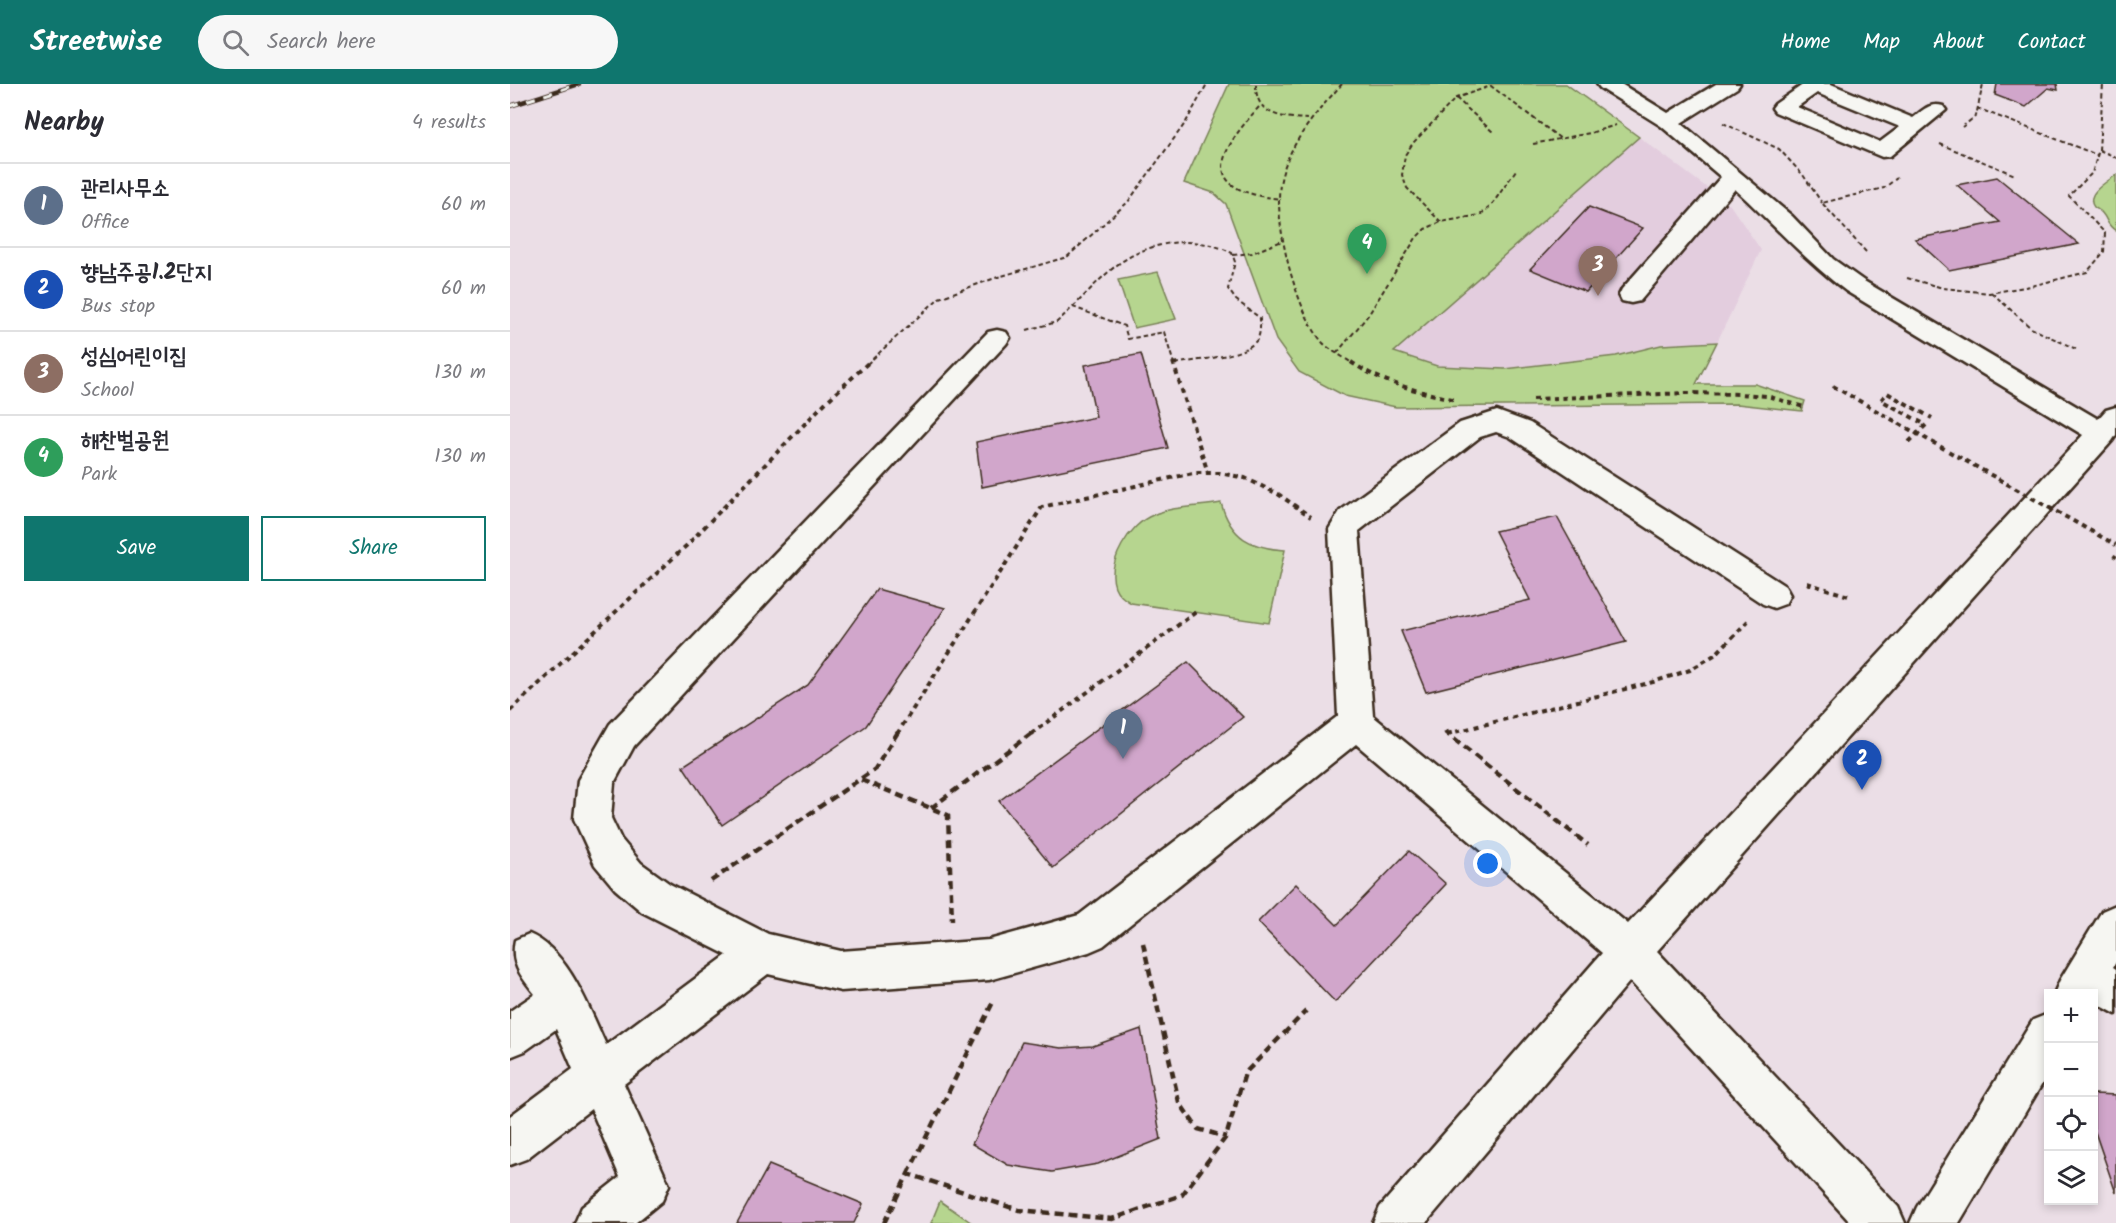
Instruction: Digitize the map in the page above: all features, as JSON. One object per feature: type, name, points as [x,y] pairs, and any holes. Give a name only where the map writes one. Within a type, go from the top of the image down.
[{"type":"street","points":[[1396,1223],[1630,951],[2109,425],[1856,286],[1826,264],[1762,199],[1734,176],[1660,118],[1607,84]]},
{"type":"street","points":[[1660,118],[1730,84]]},
{"type":"street","points":[[1915,101],[1936,110],[1877,155],[1782,108],[1816,84],[1915,126]]},
{"type":"street","points":[[1630,295],[1734,176]]},
{"type":"street","points":[[997,338],[622,735],[596,780],[592,819],[608,852],[628,876],[656,898],[763,953],[841,971],[989,960],[1089,932],[1356,723]]},
{"type":"street","points":[[1774,595],[1526,434],[1513,426],[1497,421],[1470,429],[1351,519],[1344,529],[1356,723],[1630,951],[1882,1223]]},
{"type":"street","points":[[2092,987],[2116,926]]},
{"type":"street","points":[[510,1143],[763,953]]},
{"type":"street","points":[[529,954],[564,999],[646,1185],[598,1223]]},
{"type":"street","points":[[510,1036],[564,999]]},
{"type":"street","points":[[1933,1223],[2044,1043]]},
{"type":"path","points":[[510,711],[686,546],[825,403],[939,298],[998,277],[1067,257],[1076,250],[1128,202],[1186,122],[1207,84]]},
{"type":"path","points":[[1256,84],[1254,96],[1259,107],[1270,114],[1292,119],[1311,119]]},
{"type":"path","points":[[1342,84],[1311,119],[1294,143],[1280,185],[1282,241],[1305,315],[1324,344],[1361,369],[1411,390],[1458,400]]},
{"type":"path","points":[[1958,130],[1976,116],[1983,84]]},
{"type":"path","points":[[1899,273],[1910,279],[1943,288],[1992,293],[2087,272],[2104,252],[2105,233],[2069,196],[2092,173],[2099,150],[2103,84]]},
{"type":"path","points":[[1441,222],[1407,188],[1402,175],[1402,165],[1413,143],[1456,98],[1492,85],[1561,139]]},
{"type":"path","points":[[1456,98],[1494,133]]},
{"type":"path","points":[[1259,107],[1234,135],[1221,171],[1228,185],[1243,194],[1281,199]]},
{"type":"path","points":[[1977,108],[2097,155]]},
{"type":"path","points":[[1533,144],[1660,118]]},
{"type":"path","points":[[1715,120],[1779,149],[1803,175],[1822,203],[1857,244],[1871,256]]},
{"type":"path","points":[[1949,137],[1940,144],[2015,175]]},
{"type":"path","points":[[2099,150],[2116,157]]},
{"type":"path","points":[[1337,352],[1369,314],[1416,238],[1425,229],[1441,222],[1480,215],[1491,206],[1516,170]]},
{"type":"path","points":[[1822,203],[1884,188],[1903,173]]},
{"type":"path","points":[[997,338],[1056,322],[1118,264],[1139,253],[1168,245],[1195,242],[1215,245],[1233,255],[1252,253],[1282,241]]},
{"type":"path","points":[[1173,364],[1245,349],[1256,342],[1261,331],[1260,318],[1236,300],[1228,289],[1235,262],[1233,255]]},
{"type":"path","points":[[1992,293],[2031,328],[2076,349]]},
{"type":"path","points":[[1073,307],[1124,326],[1128,339],[1164,332],[1208,473]]},
{"type":"path","points":[[1833,386],[2116,545]]},
{"type":"path","points":[[1528,399],[1688,393],[1730,394],[1767,396],[1804,407]]},
{"type":"path","points":[[1909,442],[1926,425],[1881,400],[1887,393],[1932,418]]},
{"type":"path","points":[[673,906],[875,769],[1042,507],[1193,473],[1220,473],[1245,478],[1278,494],[1345,545]]},
{"type":"path","points":[[1588,845],[1446,733],[1653,682],[1690,669],[1716,654],[1783,586],[1799,582],[1816,584],[1852,597]]},
{"type":"path","points":[[931,808],[1196,612]]},
{"type":"path","points":[[860,779],[948,815],[954,963]]},
{"type":"path","points":[[1132,898],[1179,1102],[1198,1129],[1226,1137]]},
{"type":"path","points":[[884,1223],[1017,952]]},
{"type":"path","points":[[909,1174],[1019,1210],[1112,1219],[1182,1195],[1226,1137],[1245,1073],[1306,1011]]},
{"type":"shaded area","points":[[1639,137],[1730,205],[1761,250],[1717,342],[1661,345],[1616,356],[1505,369],[1437,366],[1394,351]]},
{"type":"green space","points":[[1229,84],[1566,84],[1639,137],[1394,352],[1437,366],[1505,369],[1616,356],[1661,345],[1717,342],[1696,384],[1755,384],[1805,401],[1802,411],[1737,404],[1396,407],[1345,396],[1299,372],[1276,340],[1226,204],[1214,193],[1184,183]]},
{"type":"green space","points":[[2116,175],[2116,231],[2104,215],[2094,207],[2092,197],[2098,188]]},
{"type":"green space","points":[[1158,272],[1176,319],[1134,328],[1118,280]]},
{"type":"green space","points":[[1221,503],[1230,525],[1244,539],[1262,547],[1285,550],[1269,623],[1131,603],[1120,595],[1115,587],[1114,566],[1122,545],[1136,527],[1144,520],[1161,512]]},
{"type":"green space","points":[[940,1201],[972,1223],[931,1223]]},
{"type":"building","points":[[1997,84],[2057,84],[2058,90],[2048,88],[2026,107],[1995,95]]},
{"type":"building","points":[[1997,177],[2079,244],[1949,270],[1915,239],[2000,222],[1957,185]]},
{"type":"building","points":[[1589,207],[1643,228],[1586,292],[1530,269]]},
{"type":"building","points":[[1141,354],[1168,448],[982,487],[976,442],[1096,417],[1085,365]]},
{"type":"building","points":[[1557,517],[1626,642],[1426,692],[1401,631],[1530,600],[1495,531]]},
{"type":"building","points":[[877,589],[945,608],[866,726],[722,825],[683,766],[808,685]]},
{"type":"building","points":[[1188,662],[1243,717],[1053,868],[999,801]]},
{"type":"building","points":[[1409,851],[1446,884],[1335,1002],[1258,922],[1296,884],[1337,925]]},
{"type":"building","points":[[1141,1029],[1161,1139],[1098,1164],[1052,1172],[1008,1165],[972,1144],[1022,1042],[1061,1048],[1093,1046]]},
{"type":"building","points":[[2098,1094],[2116,1095],[2116,1193],[2098,1141]]},
{"type":"building","points":[[769,1165],[863,1204],[854,1223],[737,1223]]},
{"type":"railway","points":[[510,106],[579,84]]},
{"type":"place","name":"해찬벌공원","points":[[1367,274]]},
{"type":"place","name":"성심어린이집","points":[[1598,296]]},
{"type":"place","name":"관리사무소","points":[[1123,759]]},
{"type":"place","name":"향남주공1.2단지","points":[[1862,790]]}]
